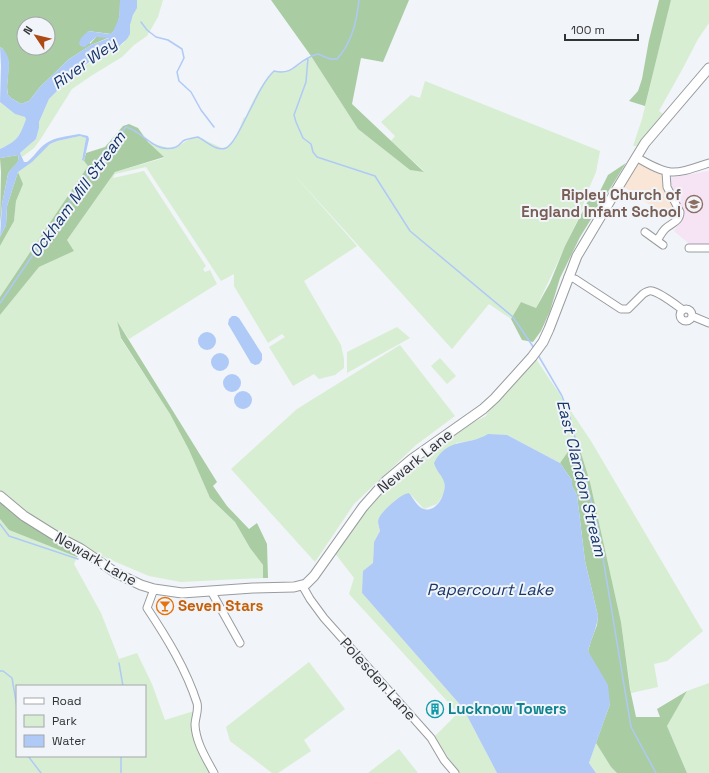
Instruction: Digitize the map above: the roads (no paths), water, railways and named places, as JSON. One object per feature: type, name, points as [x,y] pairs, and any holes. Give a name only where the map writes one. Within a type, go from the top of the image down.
[{"type":"main road","name":"Newark Lane","points":[[0,496],[29,519],[56,536],[81,549],[116,573],[128,580],[154,589],[175,593],[294,587],[309,582],[363,507],[386,481],[412,459],[483,409],[532,357],[539,348],[552,323],[568,277],[583,245],[645,143],[709,68]]},
{"type":"street","points":[[636,158],[658,170],[666,172],[684,172],[709,163]]},
{"type":"street","points":[[645,232],[660,242],[678,219],[680,212],[666,187],[666,172]]},
{"type":"street","points":[[689,248],[709,248]]},
{"type":"street","points":[[568,277],[575,279],[621,309],[628,309],[646,292],[652,291],[683,310],[688,310],[692,313],[692,316],[709,323]]},
{"type":"street","name":"Polesden Lane","points":[[302,585],[324,618],[430,738],[444,760],[455,773]]},
{"type":"street","points":[[154,589],[147,608],[167,638],[185,672],[198,705],[195,726],[199,744],[214,773]]},
{"type":"street","points":[[210,591],[240,643]]},
{"type":"water","name":"River Wey","points":[[120,0],[137,0],[137,8],[133,15],[130,25],[130,34],[127,39],[115,50],[91,61],[79,69],[49,99],[39,122],[36,139],[20,153],[24,162],[27,162],[49,142],[62,137],[79,134],[88,136],[89,139],[84,161],[82,160],[86,138],[80,136],[50,144],[32,162],[18,172],[7,206],[6,225],[0,237],[2,204],[8,174],[19,158],[18,155],[0,158],[0,149],[17,138],[26,119],[25,117],[15,114],[0,102],[0,47],[8,57],[9,63],[7,82],[8,95],[21,104],[29,101],[40,87],[69,59],[91,45],[109,38],[96,37],[85,47],[80,46],[79,43],[81,38],[88,31],[109,34],[113,32],[119,18]]},
{"type":"water","points":[[232,316],[239,318],[262,354],[262,360],[259,364],[255,365],[251,363],[228,324],[229,319]]},
{"type":"water","points":[[207,332],[211,333],[215,337],[215,345],[211,349],[207,350],[203,349],[199,345],[198,341],[199,337],[203,333]]},
{"type":"water","points":[[220,353],[224,354],[228,358],[228,366],[224,370],[220,371],[216,370],[212,366],[211,362],[212,358],[216,354]]},
{"type":"water","points":[[232,374],[236,375],[240,379],[240,387],[236,391],[232,392],[228,391],[224,387],[223,383],[224,379],[228,375]]},
{"type":"water","points":[[243,391],[247,392],[251,396],[251,404],[247,408],[243,409],[239,408],[235,404],[234,400],[235,396],[239,392]]},
{"type":"water","name":"Papercourt Lake","points":[[488,434],[507,435],[560,463],[572,480],[572,486],[577,495],[585,561],[598,616],[588,651],[608,685],[610,704],[589,763],[596,773],[497,773],[463,708],[362,593],[363,571],[373,563],[374,542],[380,531],[378,521],[381,515],[397,499],[409,493],[418,505],[424,509],[433,508],[437,505],[440,501],[445,486],[434,463],[439,455],[452,445],[480,438]]},
{"type":"waterway","name":"Ockham Mill Stream","points":[[0,303],[97,161],[126,127],[132,129],[150,142],[162,148],[169,149],[176,147],[185,140],[198,137],[219,149],[226,148],[237,136],[261,89],[274,71],[285,72],[309,57],[318,54],[330,59],[337,59],[342,53],[353,31],[359,0]]},
{"type":"waterway","points":[[141,22],[147,30],[156,37],[168,40],[182,49],[184,58],[177,72],[179,81],[191,92],[201,110],[214,127]]},
{"type":"waterway","name":"East Clandon Stream","points":[[308,58],[306,82],[294,115],[303,138],[311,144],[313,152],[317,157],[375,176],[410,231],[513,317],[534,348]]},
{"type":"waterway","name":"East Clandon Stream","points":[[538,355],[562,396],[569,414],[598,528],[631,727],[656,773]]},
{"type":"waterway","points":[[0,524],[9,536],[78,559]]},
{"type":"waterway","points":[[119,663],[123,685]]},
{"type":"waterway","points":[[0,671],[3,671],[12,678],[16,701]]},
{"type":"waterway","points":[[29,757],[41,773]]},
{"type":"waterway","points":[[121,757],[121,773]]},
{"type":"place","name":"Ripley Church of England Infant School","points":[[694,204]]},
{"type":"place","name":"Seven Stars","points":[[165,606]]},
{"type":"place","name":"Lucknow Towers","points":[[435,709]]}]
